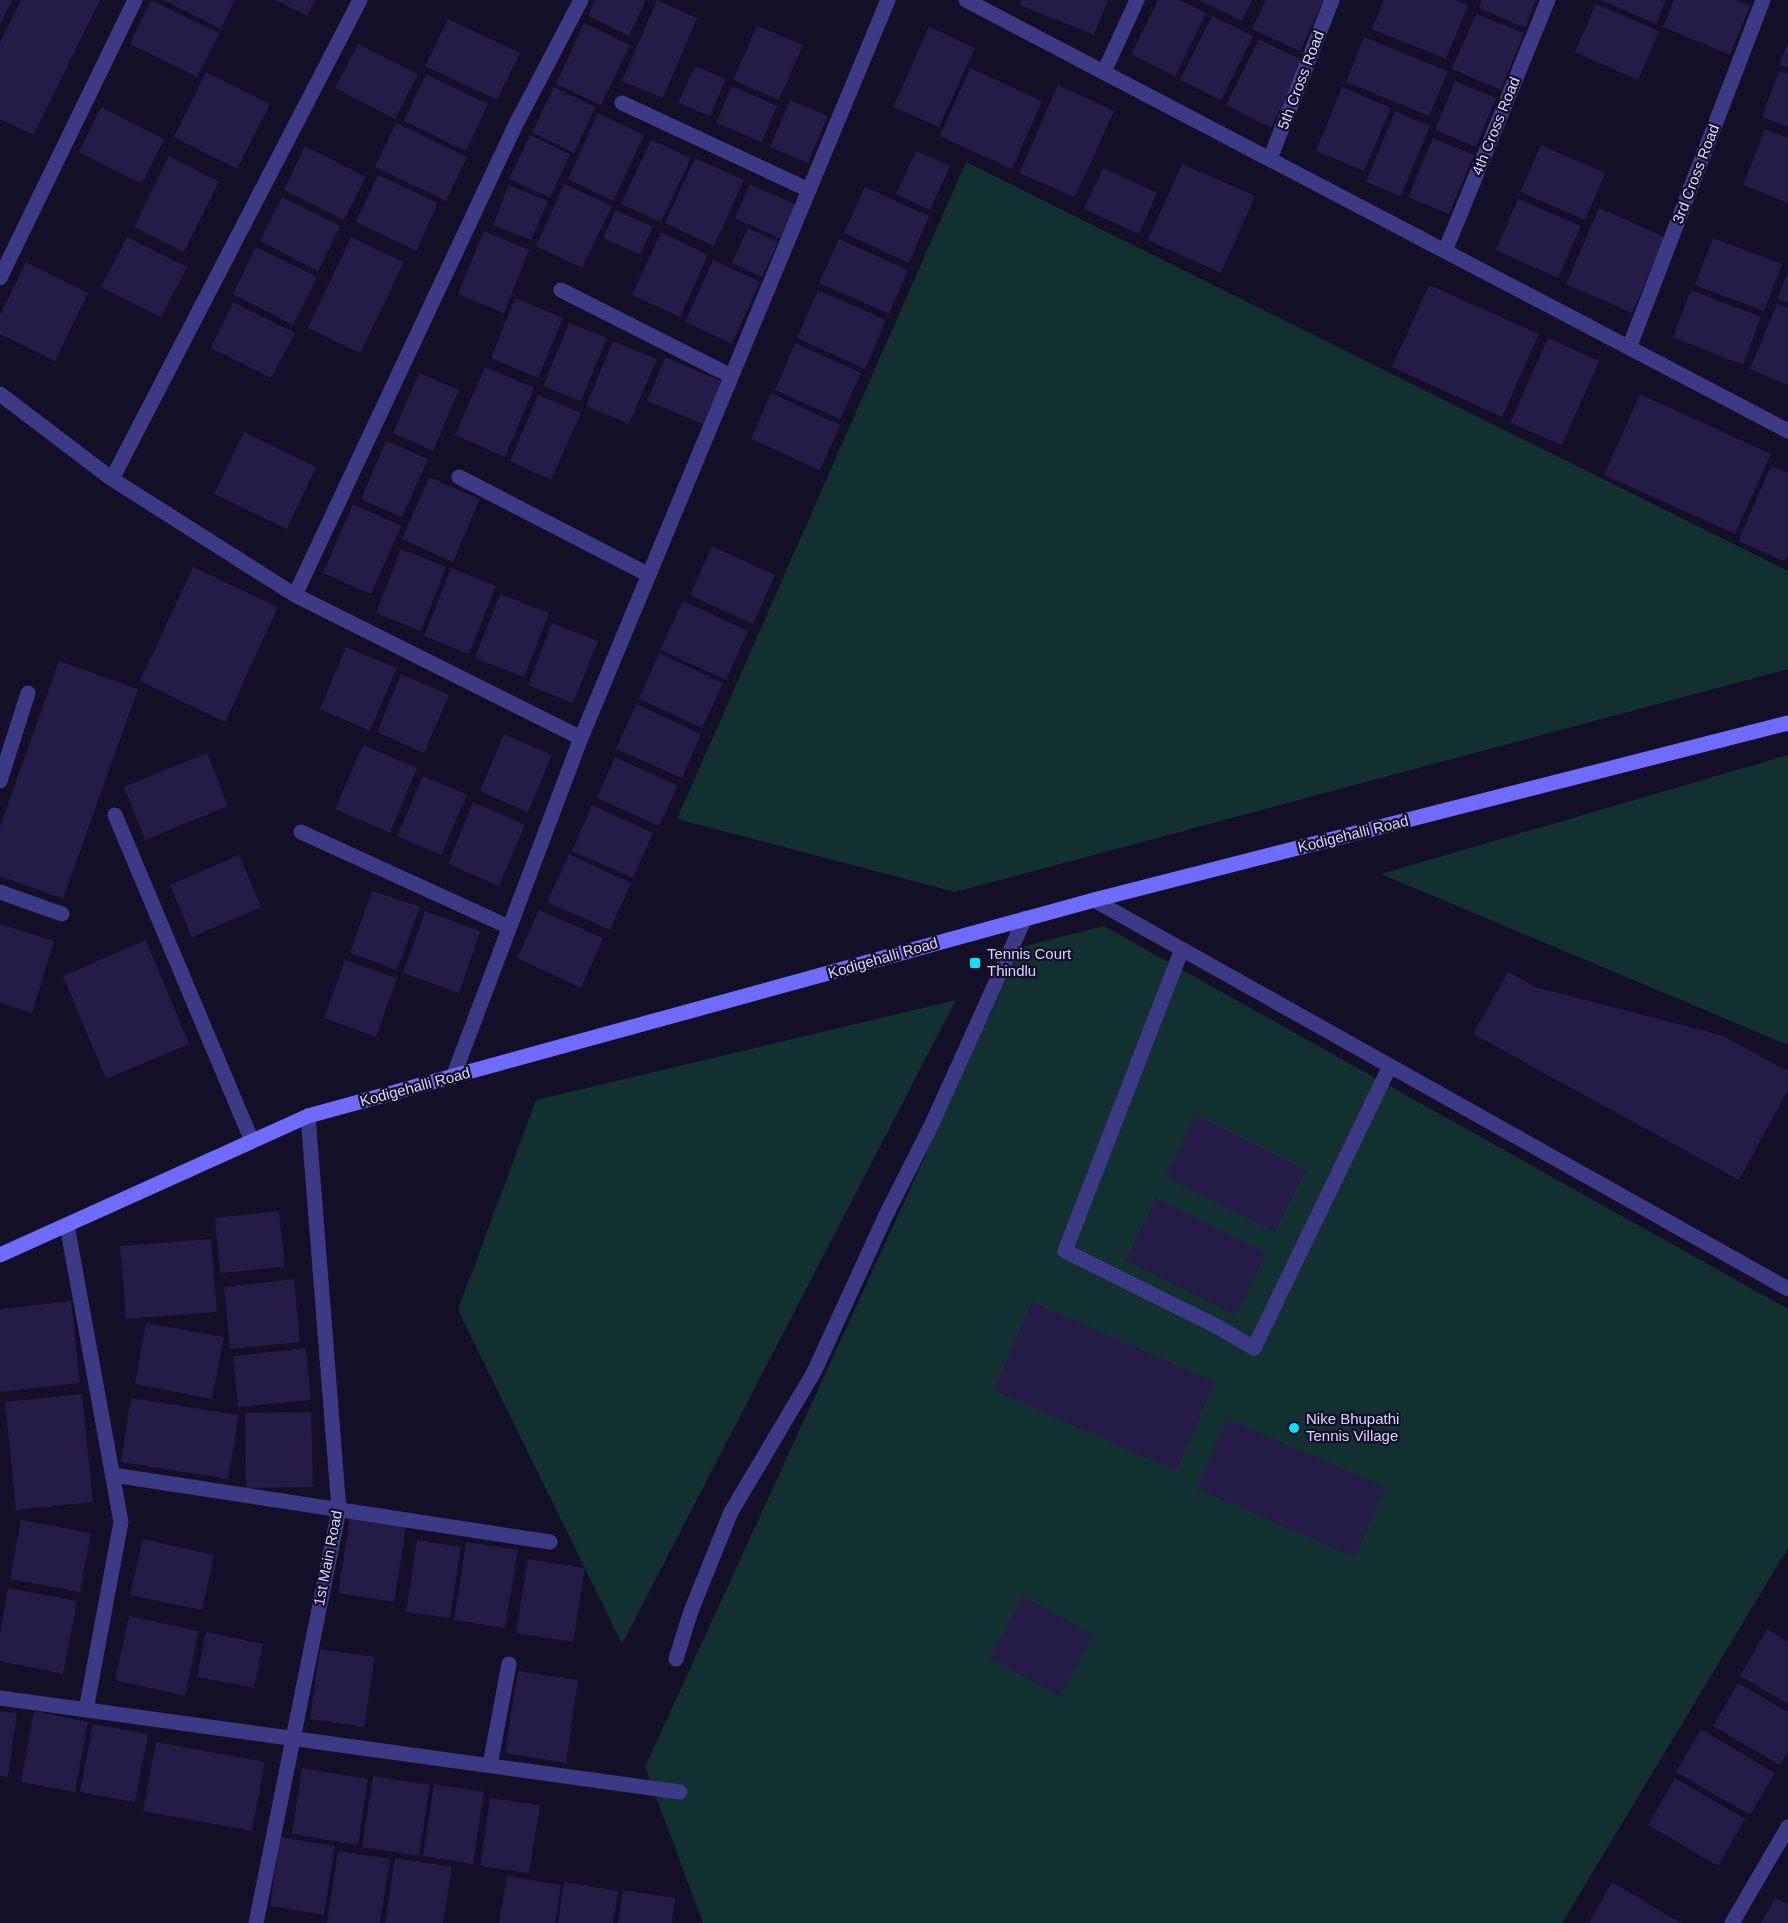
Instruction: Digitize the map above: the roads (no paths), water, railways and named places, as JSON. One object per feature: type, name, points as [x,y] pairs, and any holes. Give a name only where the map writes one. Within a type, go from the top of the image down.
[{"type":"main road","name":"Kodigehalli Road","points":[[0,1255],[308,1116],[1025,918],[1788,723]]},
{"type":"street","points":[[0,278],[135,0]]},
{"type":"street","points":[[112,479],[360,0]]},
{"type":"street","points":[[295,596],[515,126],[581,0]]},
{"type":"street","points":[[453,1077],[581,738],[888,0]]},
{"type":"street","points":[[966,0],[1788,431]]},
{"type":"street","points":[[1104,72],[1137,0]]},
{"type":"street","name":"5th Cross Road","points":[[1270,159],[1332,0]]},
{"type":"street","name":"4th Cross Road","points":[[1445,251],[1548,0]]},
{"type":"street","name":"3rd Cross Road","points":[[1629,348],[1763,0]]},
{"type":"street","points":[[622,103],[809,190]]},
{"type":"street","points":[[561,290],[731,376]]},
{"type":"street","points":[[0,394],[112,479],[295,596],[581,738]]},
{"type":"street","points":[[459,477],[649,575]]},
{"type":"street","points":[[0,781],[28,693]]},
{"type":"street","points":[[115,815],[252,1141]]},
{"type":"street","points":[[301,832],[509,927]]},
{"type":"street","points":[[0,892],[62,914]]},
{"type":"street","points":[[1094,900],[1788,1289]]},
{"type":"street","points":[[676,1659],[691,1611],[731,1512],[814,1372],[886,1215],[931,1126],[1025,918]]},
{"type":"street","points":[[1182,949],[1065,1251],[1218,1327],[1254,1348],[1390,1066]]},
{"type":"street","name":"1st Main Road","points":[[256,1923],[339,1510],[308,1116]]},
{"type":"street","points":[[67,1225],[121,1522],[86,1710]]},
{"type":"street","points":[[113,1474],[549,1542]]},
{"type":"street","points":[[490,1765],[509,1664]]},
{"type":"street","points":[[0,1698],[680,1792]]},
{"type":"street","points":[[1732,1923],[1788,1827]]},
{"type":"place","name":"Tennis Court Thindlu","points":[[975,963]]},
{"type":"place","name":"Nike Bhupathi Tennis Village","points":[[1294,1428]]}]
